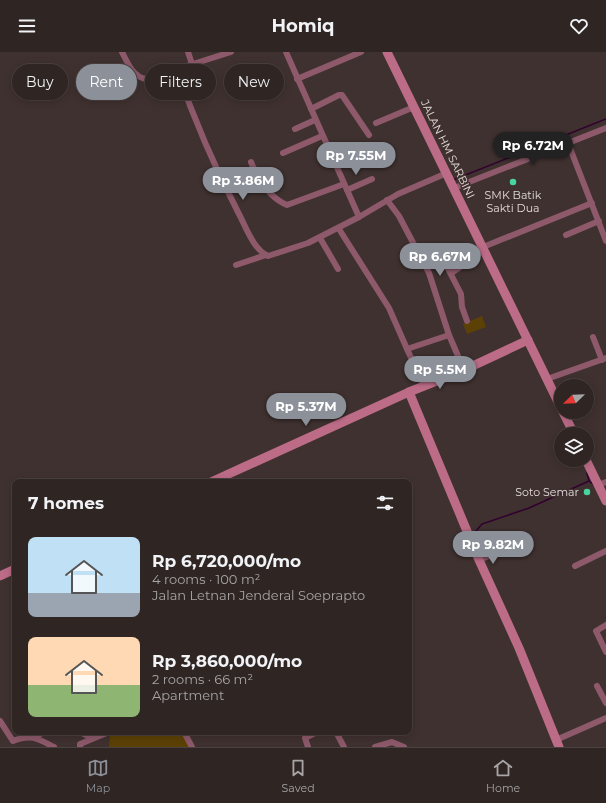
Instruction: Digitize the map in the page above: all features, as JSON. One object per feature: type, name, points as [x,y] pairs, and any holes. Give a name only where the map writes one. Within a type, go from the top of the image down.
[{"type":"street","points":[[122,52],[131,69],[141,78],[145,78]]},
{"type":"street","points":[[188,52],[192,64],[231,52]]},
{"type":"street","points":[[286,52],[359,217]]},
{"type":"street","points":[[297,78],[360,52]]},
{"type":"street","name":"JALAN HM SARBINI","points":[[387,52],[451,181],[526,341],[554,394]]},
{"type":"street","points":[[311,109],[339,95],[342,95],[369,135]]},
{"type":"street","points":[[188,100],[209,154],[260,252],[266,255]]},
{"type":"street","points":[[376,123],[414,106]]},
{"type":"street","points":[[295,129],[315,120]]},
{"type":"street","points":[[236,265],[266,255],[289,250],[320,238],[339,229],[387,200],[568,143],[606,128]]},
{"type":"street","points":[[283,153],[322,136]]},
{"type":"street","points":[[568,143],[602,224],[606,240]]},
{"type":"street","points":[[251,162],[261,183],[269,192],[287,205],[344,184]]},
{"type":"street","points":[[347,190],[372,179]]},
{"type":"street","points":[[244,191],[261,183]]},
{"type":"street","points":[[387,200],[399,216],[429,273],[449,335],[464,370]]},
{"type":"street","points":[[451,273],[463,267],[473,256],[484,250],[592,203]]},
{"type":"street","points":[[566,235],[602,224]]},
{"type":"street","points":[[339,229],[389,308],[424,386]]},
{"type":"street","points":[[320,238],[338,269]]},
{"type":"street","points":[[442,257],[462,298],[462,307],[467,321]]},
{"type":"street","points":[[407,349],[449,335]]},
{"type":"street","points":[[547,379],[604,359],[593,337]]},
{"type":"street","points":[[219,479],[409,392],[464,370],[526,341]]},
{"type":"street","points":[[409,392],[519,648],[557,744],[606,718]]},
{"type":"street","points":[[591,467],[602,483],[606,501]]},
{"type":"street","points":[[480,560],[524,542]]},
{"type":"street","points":[[575,566],[606,552]]},
{"type":"street","points":[[0,576],[12,570]]},
{"type":"street","points":[[606,625],[596,631],[606,652]]},
{"type":"street","points":[[597,686],[606,704]]},
{"type":"street","points":[[0,720],[13,744],[24,736],[35,737],[54,747]]},
{"type":"street","points":[[35,737],[39,735]]},
{"type":"street","points":[[86,735],[92,738]]},
{"type":"street","points":[[80,747],[80,744],[100,735]]},
{"type":"street","points":[[186,735],[192,747]]},
{"type":"street","points":[[308,747],[305,738],[311,735]]},
{"type":"street","points":[[338,735],[344,747]]},
{"type":"street","points":[[375,747],[392,742],[404,747]]},
{"type":"shaded area","points":[[482,316],[486,327],[467,334],[463,324]]},
{"type":"shaded area","points":[[110,735],[183,735],[190,747],[109,747]]},
{"type":"waterway","points":[[453,180],[606,119]]},
{"type":"waterway","points":[[587,473],[589,481]]},
{"type":"waterway","points":[[481,554],[476,531],[482,524],[529,508],[589,481],[594,485]]},
{"type":"place","name":"SMK Batik Sakti Dua","points":[[513,182]]},
{"type":"place","name":"Soto Semar","points":[[587,492]]}]
